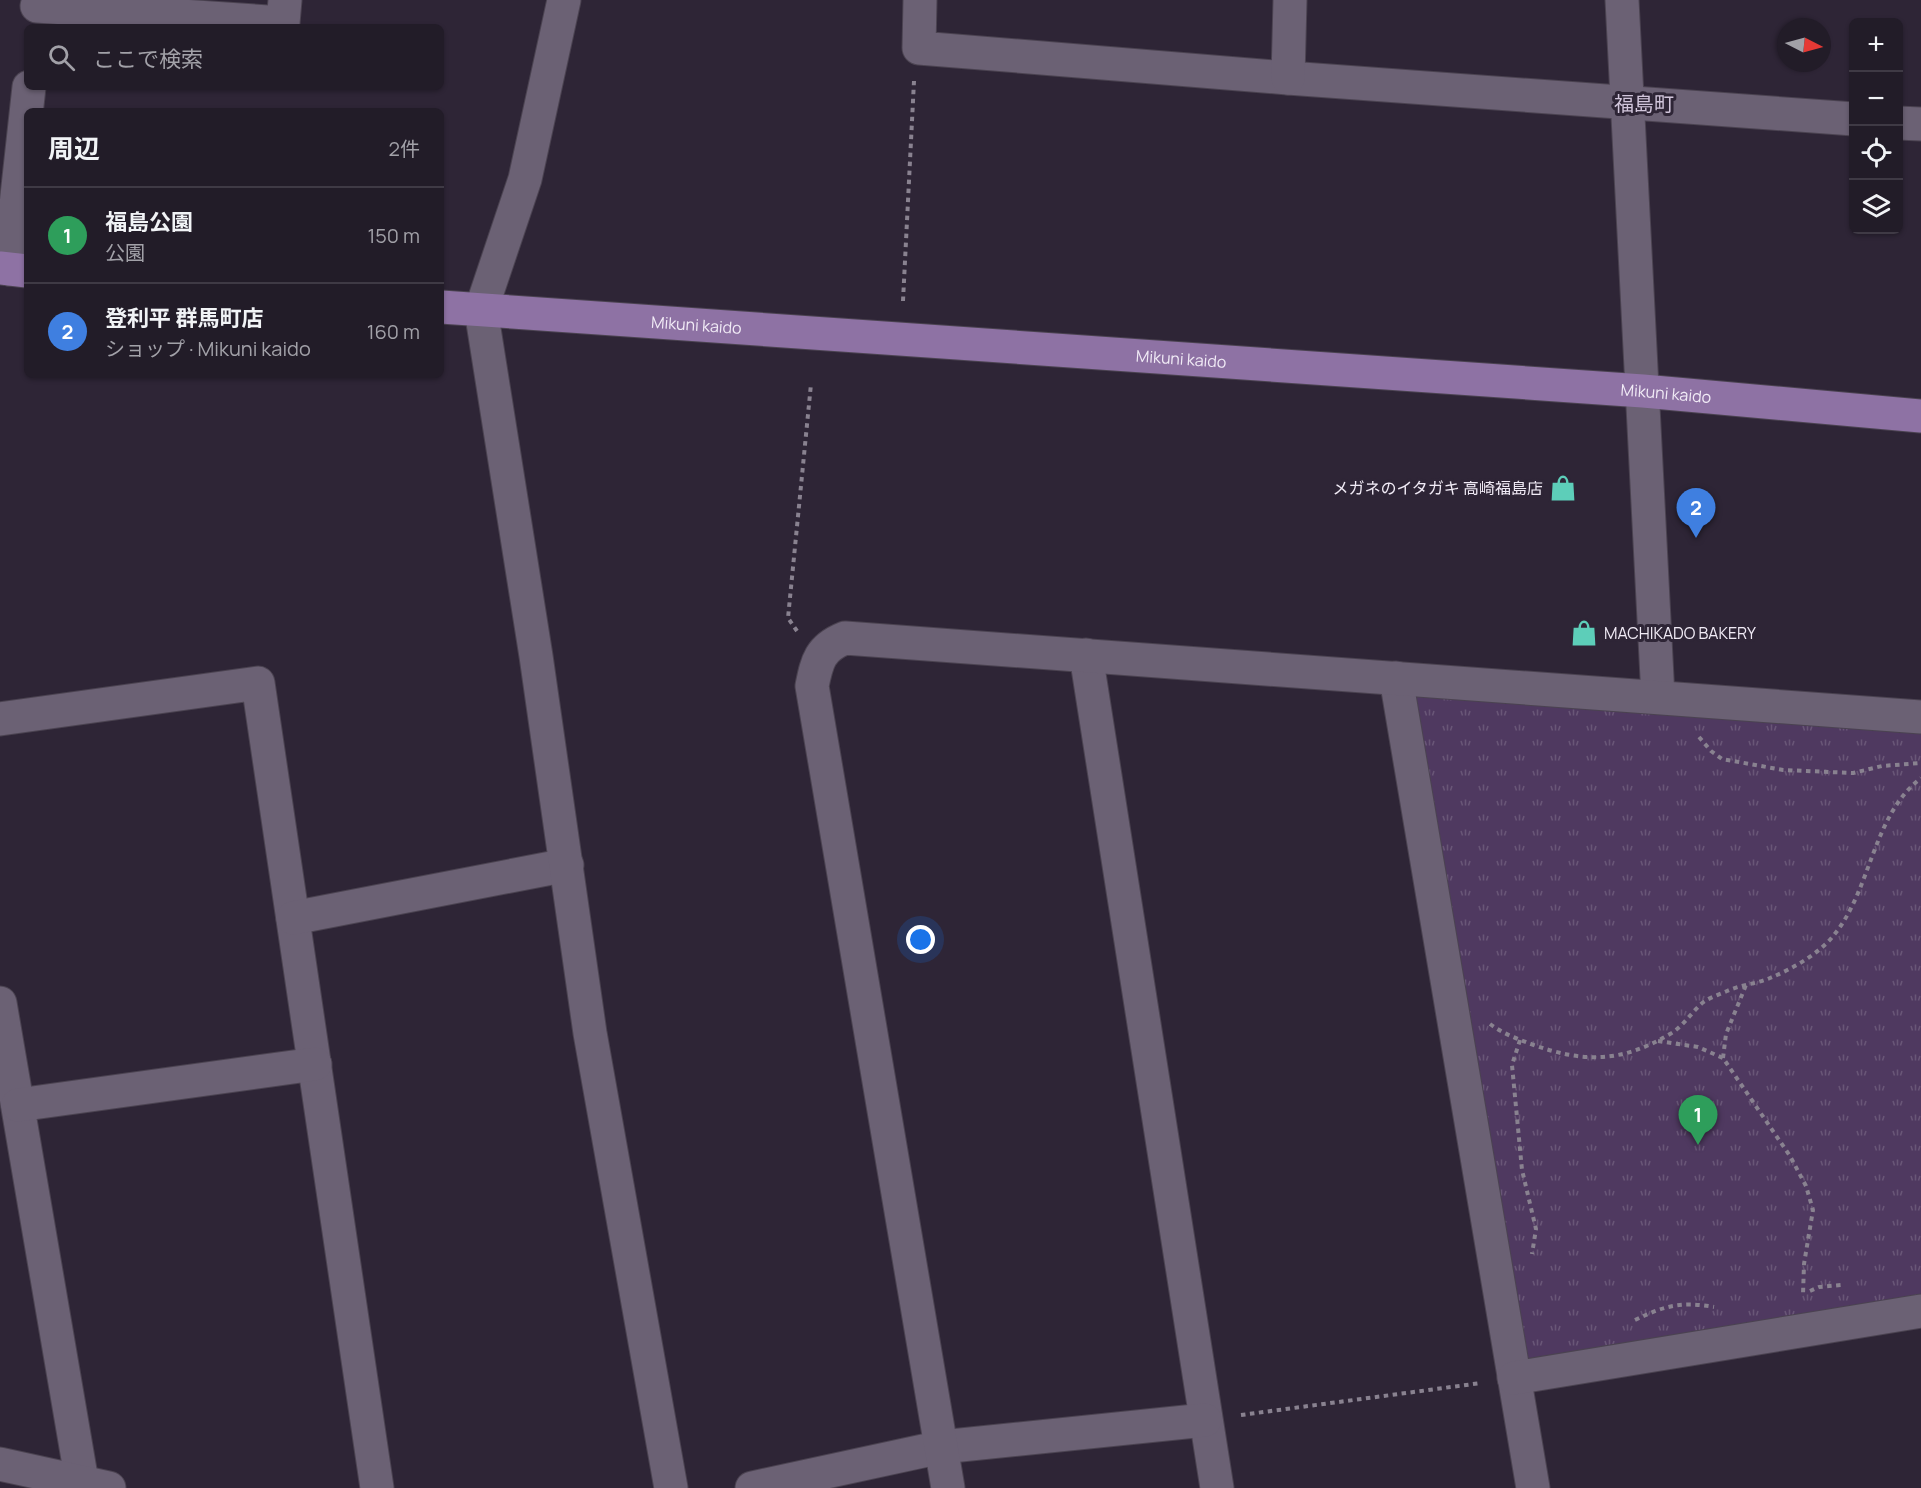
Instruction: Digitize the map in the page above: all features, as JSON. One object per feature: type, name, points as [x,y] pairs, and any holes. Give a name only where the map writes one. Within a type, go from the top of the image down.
[{"type":"main road","name":"Mikuni kaido","points":[[444,307],[1642,391],[1921,416]]},
{"type":"street","points":[[37,11],[283,23],[285,0]]},
{"type":"street","points":[[564,0],[525,179],[480,310],[567,865],[590,1034],[671,1488]]},
{"type":"street","points":[[920,0],[919,48],[1287,78],[1849,119]]},
{"type":"street","points":[[1287,78],[1290,0]]},
{"type":"street","points":[[1622,0],[1658,697]]},
{"type":"street","points":[[27,108],[29,90]]},
{"type":"street","points":[[1903,123],[1921,124]]},
{"type":"street","points":[[12,269],[24,141]]},
{"type":"street","points":[[948,1488],[812,686],[818,660],[832,643],[845,638],[1921,717]]},
{"type":"street","points":[[1086,655],[1217,1488]]},
{"type":"street","points":[[1396,678],[1533,1488]]},
{"type":"street","points":[[0,718],[258,683],[377,1488]]},
{"type":"street","points":[[293,918],[567,865]]},
{"type":"street","points":[[0,1003],[18,1105],[96,1485],[0,1464]]},
{"type":"street","points":[[18,1105],[315,1064]]},
{"type":"street","points":[[1514,1378],[1921,1311]]},
{"type":"street","points":[[752,1488],[941,1447],[1205,1420]]},
{"type":"path","points":[[903,301],[915,71],[919,48]]},
{"type":"path","points":[[811,384],[789,618],[818,660]]},
{"type":"path","points":[[1701,701],[1699,738],[1722,759],[1783,770],[1844,772],[1921,763]]},
{"type":"path","points":[[1531,1261],[1536,1229],[1522,1170],[1512,1065],[1520,1040],[1561,1054],[1604,1059],[1638,1050],[1657,1041],[1688,1020],[1700,1004],[1746,985],[1769,979],[1804,960],[1834,936],[1859,891],[1898,800],[1921,778]]},
{"type":"path","points":[[1746,985],[1726,1034],[1723,1058],[1736,1081],[1774,1130],[1806,1186],[1813,1210],[1804,1264],[1803,1304]]},
{"type":"path","points":[[1657,1041],[1698,1047],[1723,1058]]},
{"type":"path","points":[[1794,1299],[1819,1287],[1848,1285]]},
{"type":"path","points":[[1626,1324],[1661,1307],[1697,1304],[1718,1308]]},
{"type":"path","points":[[1205,1420],[1514,1378]]},
{"type":"green space","points":[[1396,678],[1921,727],[1921,1297],[1514,1378]]},
{"type":"place","name":"メガネのイタガキ 高崎福島店","points":[[1563,488]]},
{"type":"place","name":"登利平 群馬町店","points":[[1696,538]]},
{"type":"place","name":"MACHIKADO BAKERY","points":[[1584,633]]},
{"type":"place","name":"福島公園","points":[[1698,1145]]},
{"type":"district","name":"福島町","points":[[1644,103]]}]
